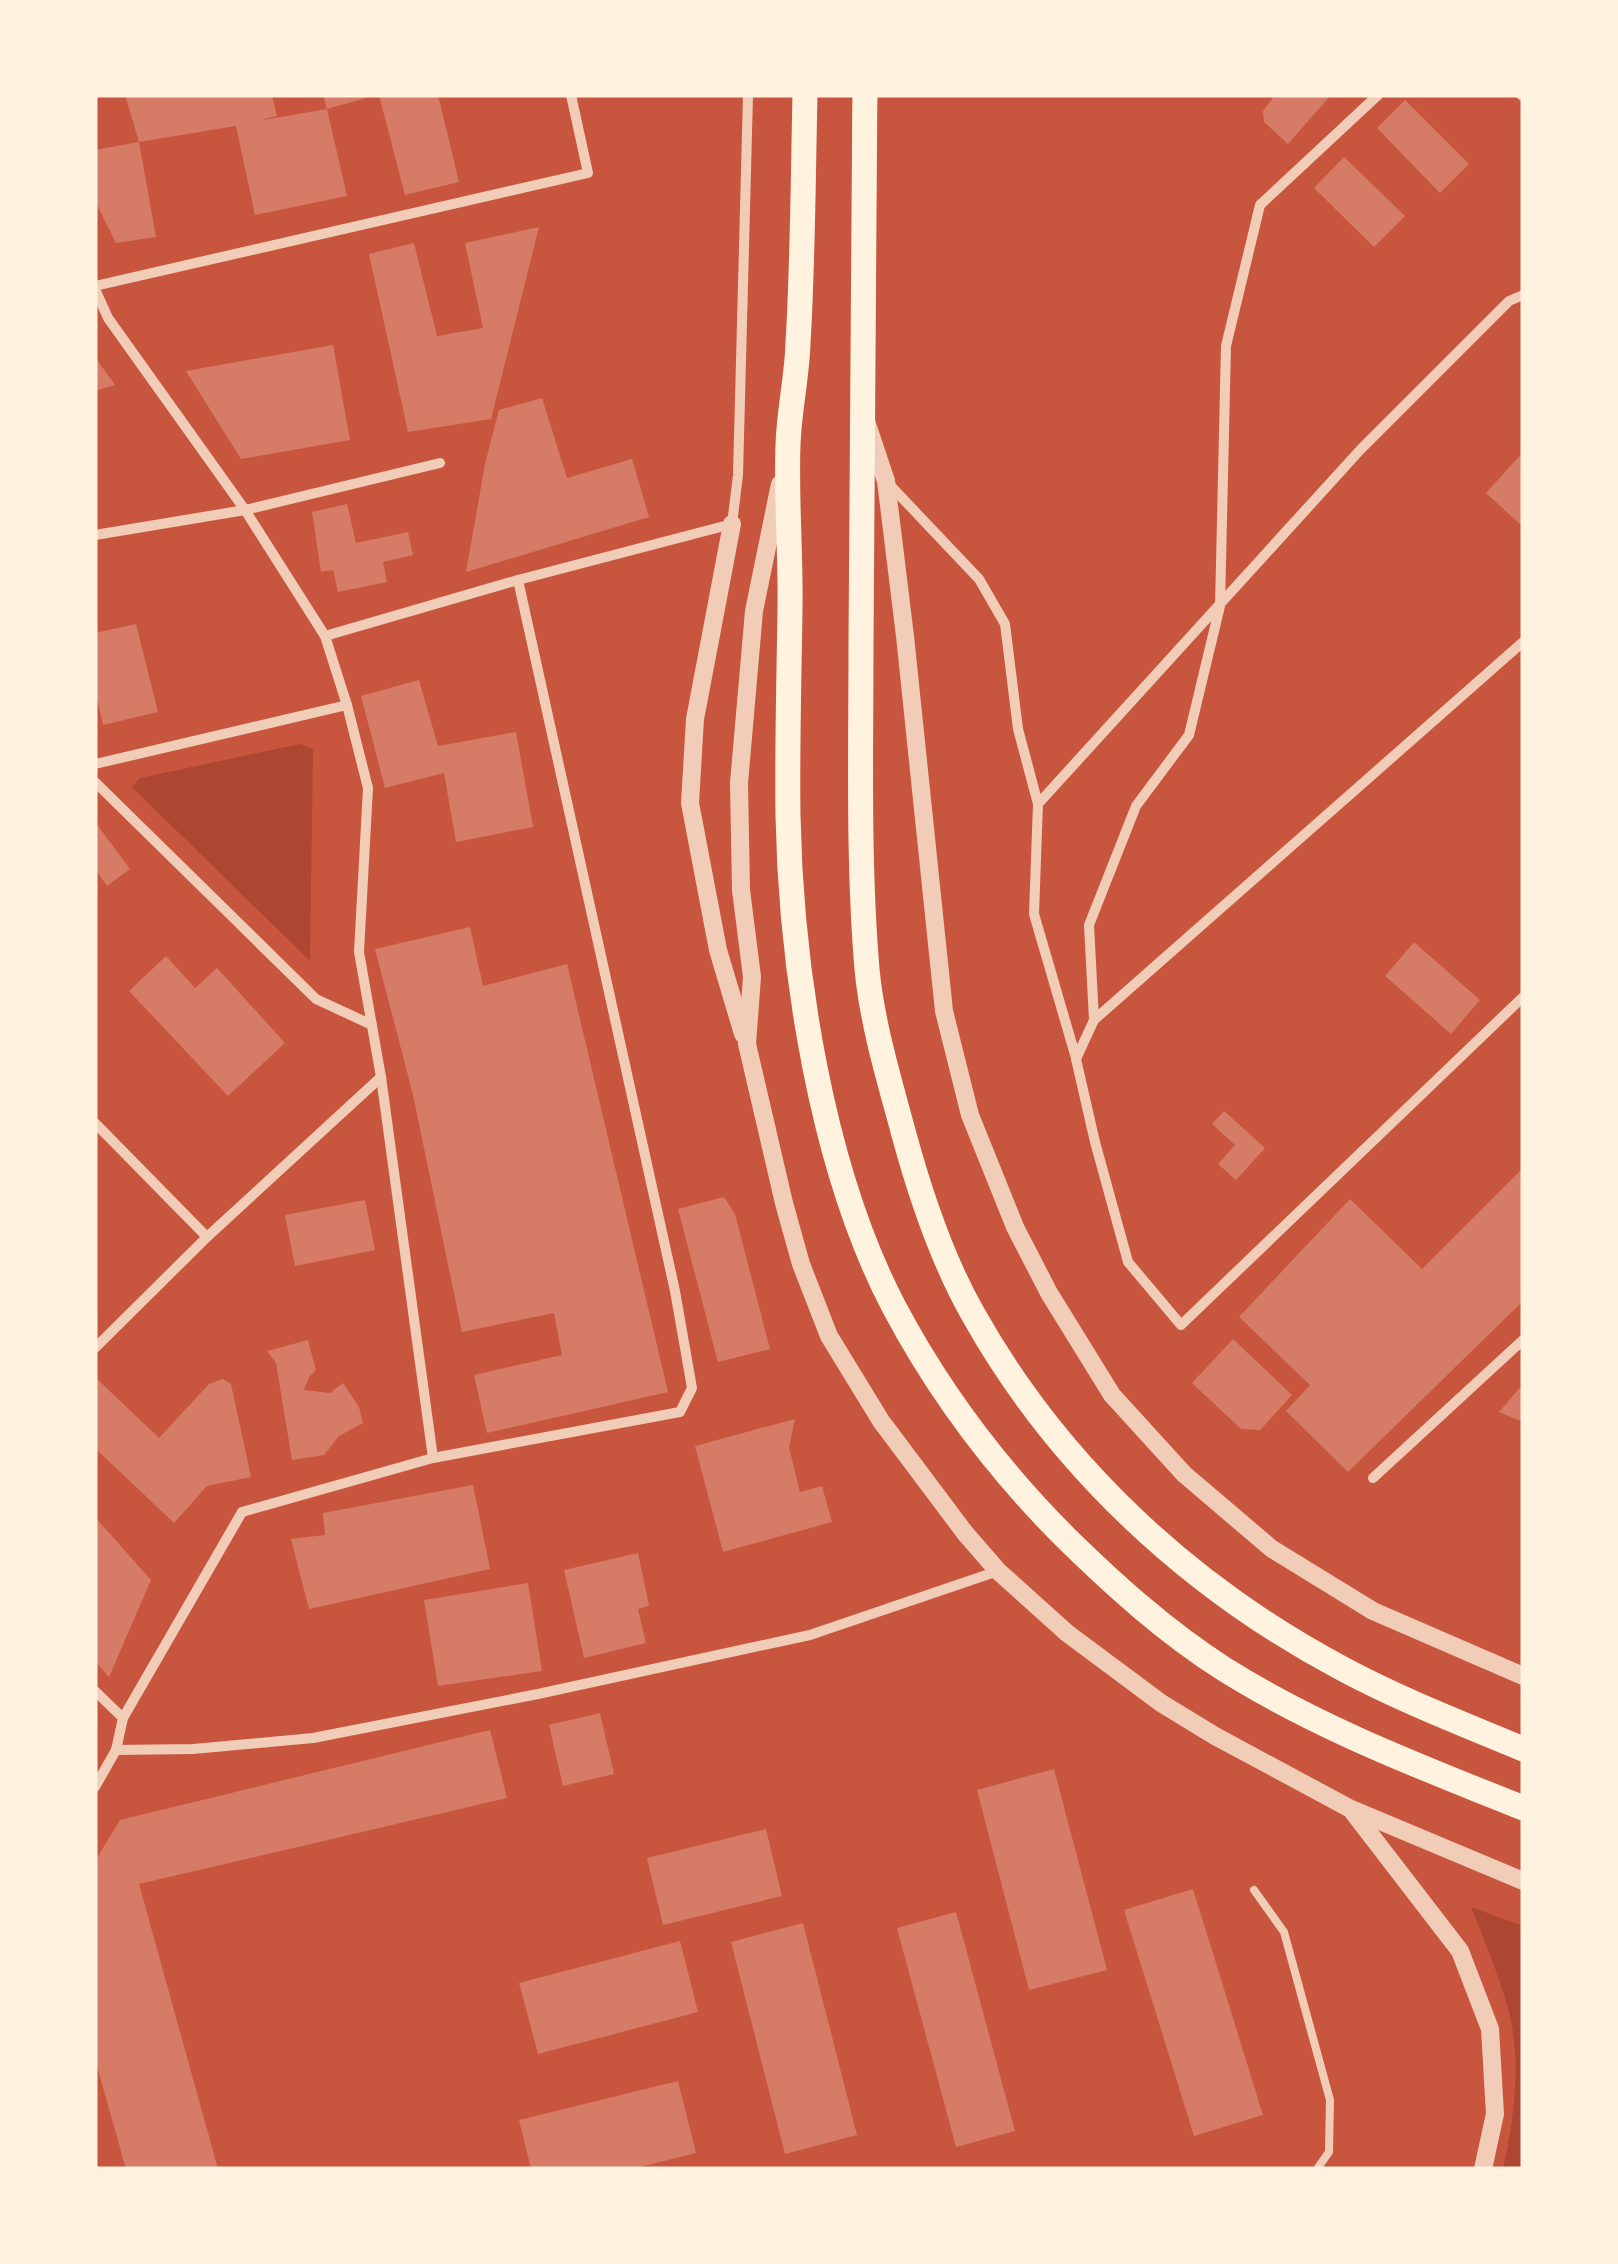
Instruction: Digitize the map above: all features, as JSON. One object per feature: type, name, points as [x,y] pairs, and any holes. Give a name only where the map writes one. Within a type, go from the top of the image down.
[{"type":"main road","points":[[805,95],[798,346],[788,444],[788,820],[796,932],[810,1034],[839,1160],[863,1235],[892,1303],[934,1377],[1003,1472],[1104,1576],[1186,1643],[1272,1698],[1371,1747],[1523,1808]]},
{"type":"main road","points":[[866,95],[860,400],[862,810],[867,972],[882,1054],[920,1193],[971,1310],[1048,1428],[1105,1492],[1240,1607],[1344,1670],[1523,1749]]},
{"type":"street","points":[[433,1458],[382,1077],[359,952],[368,788],[347,705],[325,636],[246,510],[108,318],[95,287],[588,174],[571,95]]},
{"type":"street","points":[[748,95],[738,475],[695,719],[690,804],[718,950],[746,1044],[784,1203],[801,1264],[829,1336],[912,1465],[998,1571],[1068,1633],[1161,1703],[1349,1808],[1523,1881]]},
{"type":"street","points":[[1094,1020],[1090,924],[1136,806],[1189,734],[1220,606],[1226,346],[1260,205],[1378,95]]},
{"type":"street","points":[[1038,804],[1361,449],[1510,302],[1523,294]]},
{"type":"street","points":[[860,400],[886,481],[944,1011],[970,1115],[1014,1227],[1049,1293],[1112,1395],[1184,1474],[1272,1549],[1373,1612],[1523,1676]]},
{"type":"street","points":[[746,1044],[752,977],[742,890],[739,783],[754,611],[788,444]]},
{"type":"street","points":[[95,535],[246,510],[440,463]]},
{"type":"street","points":[[886,481],[979,579],[1005,624],[1018,729],[1038,804],[1034,914],[1128,1262],[1181,1325],[1523,997]]},
{"type":"street","points":[[325,636],[732,524]]},
{"type":"street","points":[[95,1787],[116,1750],[123,1718],[242,1512],[433,1458],[680,1412],[692,1388],[676,1291],[518,580]]},
{"type":"street","points":[[1076,1059],[1094,1020],[1523,642]]},
{"type":"street","points":[[95,764],[347,705]]},
{"type":"street","points":[[95,782],[316,999],[372,1025]]},
{"type":"street","points":[[95,1348],[207,1237],[382,1077]]},
{"type":"street","points":[[95,1122],[207,1237]]},
{"type":"street","points":[[1373,1478],[1523,1340]]},
{"type":"street","points":[[116,1750],[193,1749],[313,1738],[810,1635],[998,1571]]},
{"type":"street","points":[[95,1690],[123,1718]]},
{"type":"street","points":[[1349,1808],[1460,1951],[1490,2030],[1495,2114],[1483,2169]]},
{"type":"lane","points":[[1254,1890],[1284,1932],[1330,2100],[1330,2152],[1317,2169]]},
{"type":"shaded area","points":[[300,744],[313,749],[310,961],[132,787],[140,778]]},
{"type":"shaded area","points":[[1471,1907],[1523,1926],[1523,2169],[1503,2169],[1513,2107],[1512,2024]]},
{"type":"building","points":[[125,95],[272,95],[277,116],[258,121],[327,109],[347,196],[255,215],[236,126],[139,142]]},
{"type":"building","points":[[323,95],[372,95],[373,96],[327,109]]},
{"type":"building","points":[[379,95],[438,95],[459,182],[405,195]]},
{"type":"building","points":[[1275,95],[1331,95],[1288,144],[1264,122],[1263,111]]},
{"type":"building","points":[[1405,100],[1469,164],[1440,193],[1377,128]]},
{"type":"building","points":[[139,142],[156,237],[116,243],[95,201],[95,150]]},
{"type":"building","points":[[1344,157],[1405,216],[1374,247],[1314,188]]},
{"type":"building","points":[[539,227],[491,419],[408,432],[369,254],[414,243],[437,336],[483,328],[465,243]]},
{"type":"building","points":[[333,345],[350,440],[241,459],[186,371]]},
{"type":"building","points":[[95,357],[115,385],[95,391]]},
{"type":"building","points":[[542,398],[567,478],[632,459],[649,517],[466,572],[499,410]]},
{"type":"building","points":[[1523,452],[1523,527],[1486,493]]},
{"type":"building","points":[[347,504],[356,543],[408,532],[413,555],[383,562],[387,582],[338,592],[333,570],[321,572],[312,512]]},
{"type":"building","points":[[136,624],[158,712],[103,725],[95,690],[95,633]]},
{"type":"building","points":[[419,680],[438,746],[516,732],[533,827],[456,842],[444,773],[385,788],[361,696]]},
{"type":"building","points":[[95,822],[130,869],[107,886],[95,869]]},
{"type":"building","points":[[470,927],[483,986],[567,964],[668,1392],[487,1433],[474,1375],[562,1355],[554,1313],[462,1332],[413,1095],[375,949]]},
{"type":"building","points":[[1414,942],[1480,1000],[1451,1034],[1385,976]]},
{"type":"building","points":[[166,956],[195,988],[217,968],[285,1043],[228,1096],[129,991]]},
{"type":"building","points":[[1224,1111],[1265,1148],[1236,1180],[1218,1164],[1235,1145],[1212,1124]]},
{"type":"building","points":[[1523,1168],[1523,1301],[1348,1472],[1286,1411],[1310,1385],[1239,1317],[1350,1199],[1422,1269]]},
{"type":"building","points":[[724,1197],[735,1214],[770,1349],[718,1362],[678,1209]]},
{"type":"building","points":[[365,1200],[375,1250],[295,1266],[285,1215]]},
{"type":"building","points":[[1233,1339],[1292,1395],[1260,1430],[1241,1429],[1192,1383]]},
{"type":"building","points":[[308,1340],[316,1370],[304,1390],[330,1393],[343,1383],[359,1407],[363,1423],[339,1436],[324,1455],[292,1460],[276,1363],[267,1351]]},
{"type":"building","points":[[95,1377],[159,1438],[209,1384],[223,1379],[231,1384],[251,1477],[207,1486],[174,1523],[95,1448]]},
{"type":"building","points":[[1523,1384],[1523,1422],[1499,1412]]},
{"type":"building","points":[[795,1419],[789,1447],[800,1492],[822,1486],[832,1522],[723,1552],[695,1446]]},
{"type":"building","points":[[473,1485],[490,1569],[309,1609],[291,1539],[325,1535],[323,1513]]},
{"type":"building","points":[[95,1517],[151,1580],[109,1677],[95,1661]]},
{"type":"building","points":[[638,1553],[649,1606],[638,1609],[646,1643],[584,1658],[564,1570]]},
{"type":"building","points":[[528,1583],[542,1671],[438,1686],[424,1600]]},
{"type":"building","points":[[600,1713],[614,1774],[563,1786],[549,1725]]},
{"type":"building","points":[[490,1730],[507,1798],[139,1884],[218,2169],[126,2169],[95,2059],[95,1861],[120,1820]]},
{"type":"building","points":[[1054,1769],[1107,1970],[1029,1990],[977,1790]]},
{"type":"building","points":[[766,1829],[782,1896],[663,1925],[647,1858]]},
{"type":"building","points":[[1193,1889],[1263,2115],[1194,2136],[1124,1910]]},
{"type":"building","points":[[956,1912],[1015,2131],[956,2147],[897,1928]]},
{"type":"building","points":[[803,1923],[857,2135],[785,2154],[731,1942]]},
{"type":"building","points":[[680,1941],[698,2012],[538,2054],[519,1983]]},
{"type":"building","points":[[678,2081],[696,2153],[632,2169],[531,2169],[519,2120]]}]
